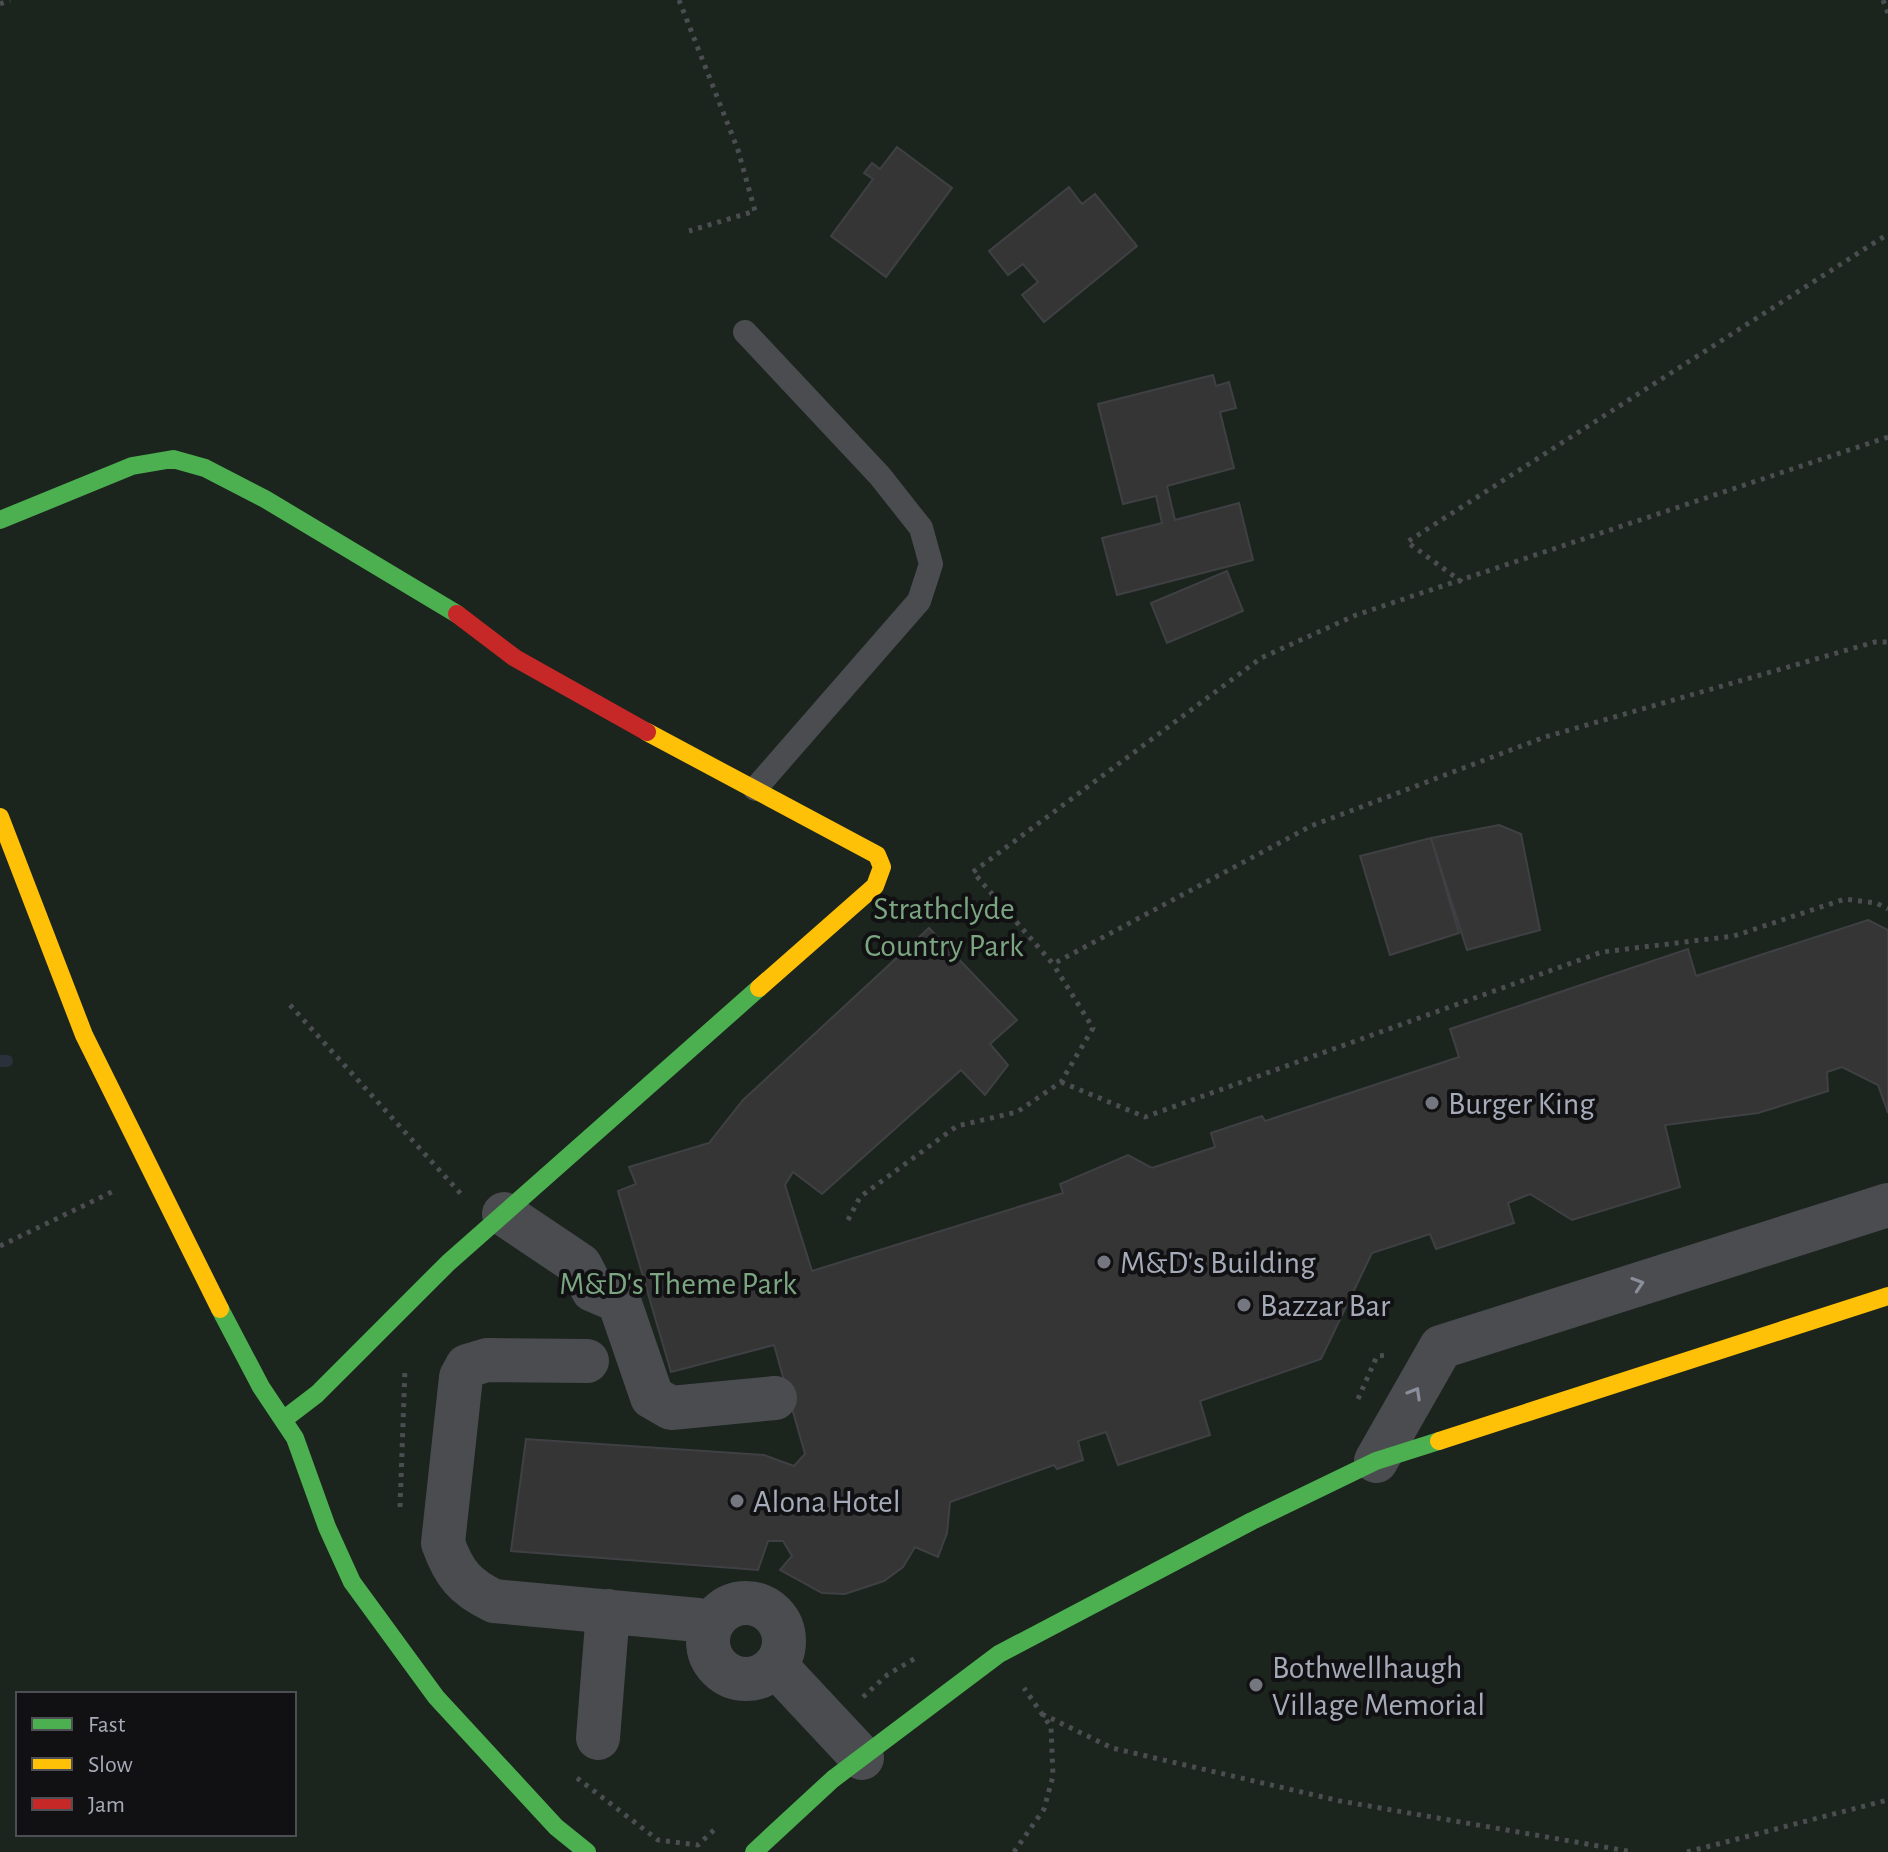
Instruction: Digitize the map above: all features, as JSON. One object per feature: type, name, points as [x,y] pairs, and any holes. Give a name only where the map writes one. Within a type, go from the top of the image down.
[{"type":"street","points":[[0,520],[132,466],[173,459],[205,468],[265,499],[448,608],[515,658],[564,688],[877,855],[882,867],[880,878],[496,1221],[317,1394],[283,1420]]},
{"type":"street","points":[[0,817],[84,1035],[261,1387],[295,1438],[327,1527],[352,1582],[436,1697],[556,1827],[587,1852]]},
{"type":"street","points":[[1376,1461],[1441,1347],[1888,1205]]},
{"type":"street","points":[[496,1221],[580,1265],[593,1290],[619,1301],[652,1397],[671,1408],[775,1398]]},
{"type":"street","points":[[754,1852],[833,1779],[999,1654],[1252,1521],[1376,1461],[1888,1296]]},
{"type":"street","points":[[587,1361],[487,1360],[467,1366],[461,1377],[443,1543],[452,1569],[467,1588],[494,1601],[698,1620],[711,1626],[727,1608],[738,1604],[764,1608],[781,1627],[782,1653],[775,1665],[862,1758]]},
{"type":"street","points":[[598,1738],[608,1611]]},
{"type":"lane","points":[[745,332],[880,476],[921,528],[931,564],[919,601],[755,789]]},
{"type":"path","points":[[0,4],[10,0]]},
{"type":"path","points":[[679,0],[738,150],[755,211],[689,231]]},
{"type":"path","points":[[1883,0],[1888,13]]},
{"type":"path","points":[[1462,582],[1407,542],[1888,234]]},
{"type":"path","points":[[848,1220],[860,1197],[957,1126],[1017,1112],[1061,1082],[1093,1028],[1053,964],[973,872],[1261,658],[1356,615],[1888,437]]},
{"type":"path","points":[[1053,964],[1311,826],[1545,737],[1875,642],[1888,642]]},
{"type":"path","points":[[1061,1082],[1145,1117],[1602,952],[1734,936],[1845,899],[1876,903],[1888,909]]},
{"type":"path","points":[[290,1005],[425,1151],[496,1221]]},
{"type":"path","points":[[0,1246],[152,1173]]},
{"type":"path","points":[[1353,1409],[1377,1356],[1441,1347]]},
{"type":"path","points":[[400,1508],[405,1367]]},
{"type":"path","points":[[830,1726],[887,1675],[928,1650]]},
{"type":"path","points":[[999,1654],[1051,1727],[1053,1776],[1044,1809],[1014,1852]]},
{"type":"path","points":[[1042,1714],[1112,1748],[1340,1801],[1633,1852]]},
{"type":"path","points":[[574,1776],[658,1840],[698,1845],[720,1825]]},
{"type":"path","points":[[1687,1852],[1888,1800]]},
{"type":"green space","name":"Strathclyde Country Park","points":[[0,0],[1888,0],[1888,1852],[0,1852]]},
{"type":"building","points":[[897,147],[952,188],[886,277],[831,236],[873,179],[864,173],[872,163],[880,169]]},
{"type":"building","points":[[1069,187],[1082,204],[1095,194],[1137,246],[1044,322],[1022,295],[1038,282],[1023,264],[1008,275],[989,251]]},
{"type":"building","points":[[1213,375],[1216,386],[1229,382],[1236,408],[1220,412],[1234,468],[1167,486],[1175,520],[1239,503],[1253,560],[1117,595],[1102,538],[1162,523],[1156,496],[1123,504],[1098,404]]},
{"type":"building","points":[[1227,571],[1243,611],[1167,643],[1151,603]]},
{"type":"building","points":[[1499,825],[1521,834],[1540,930],[1467,950],[1431,838]]},
{"type":"building","points":[[1431,838],[1459,933],[1390,955],[1360,856]]},
{"type":"building","name":"M&D's Building","points":[[1868,920],[1888,930],[1888,1113],[1878,1085],[1842,1067],[1827,1072],[1828,1091],[1758,1113],[1665,1125],[1680,1187],[1572,1220],[1530,1194],[1508,1203],[1514,1223],[1436,1249],[1430,1234],[1372,1253],[1321,1359],[1200,1401],[1210,1435],[1118,1465],[1106,1432],[1078,1441],[1083,1460],[1057,1469],[1054,1465],[950,1502],[947,1533],[938,1557],[915,1547],[903,1567],[884,1581],[845,1594],[822,1593],[780,1570],[792,1556],[783,1541],[768,1541],[758,1570],[511,1551],[526,1439],[764,1455],[794,1466],[805,1454],[774,1345],[671,1372],[618,1191],[636,1184],[629,1167],[709,1143],[743,1100],[929,928],[1017,1020],[990,1044],[1008,1065],[985,1095],[961,1070],[822,1194],[793,1172],[785,1185],[812,1271],[1063,1193],[1060,1184],[1128,1155],[1152,1168],[1215,1147],[1211,1133],[1262,1116],[1265,1121],[1459,1057],[1450,1029],[1688,949],[1696,976]]},
{"type":"waterway","points":[[0,1061],[7,1061]]},
{"type":"traffic: fast","points":[[0,520],[132,466],[173,459],[205,468],[265,499],[457,614]]},
{"type":"traffic: fast","points":[[283,1420],[317,1394],[448,1263],[759,988]]},
{"type":"traffic: fast","points":[[220,1309],[261,1387],[295,1438],[327,1527],[352,1582],[436,1697],[556,1827],[587,1852]]},
{"type":"traffic: fast","points":[[754,1852],[833,1779],[999,1654],[1252,1521],[1376,1461],[1439,1441]]},
{"type":"traffic: slow","points":[[647,732],[877,855],[882,867],[875,886],[759,988]]},
{"type":"traffic: slow","points":[[0,817],[84,1035],[220,1309]]},
{"type":"traffic: slow","points":[[1439,1441],[1888,1296]]},
{"type":"traffic: jam","points":[[457,614],[515,658],[647,732]]},
{"type":"place","name":"Burger King","points":[[1432,1103]]},
{"type":"place","name":"M&D's Building","points":[[1104,1262]]},
{"type":"place","name":"Bazzar Bar","points":[[1244,1305]]},
{"type":"place","name":"Alona Hotel","points":[[737,1501]]},
{"type":"place","name":"Bothwellhaugh Village Memorial","points":[[1256,1685]]},
{"type":"park label","name":"M&D's Theme Park","points":[[678,1283]]}]
